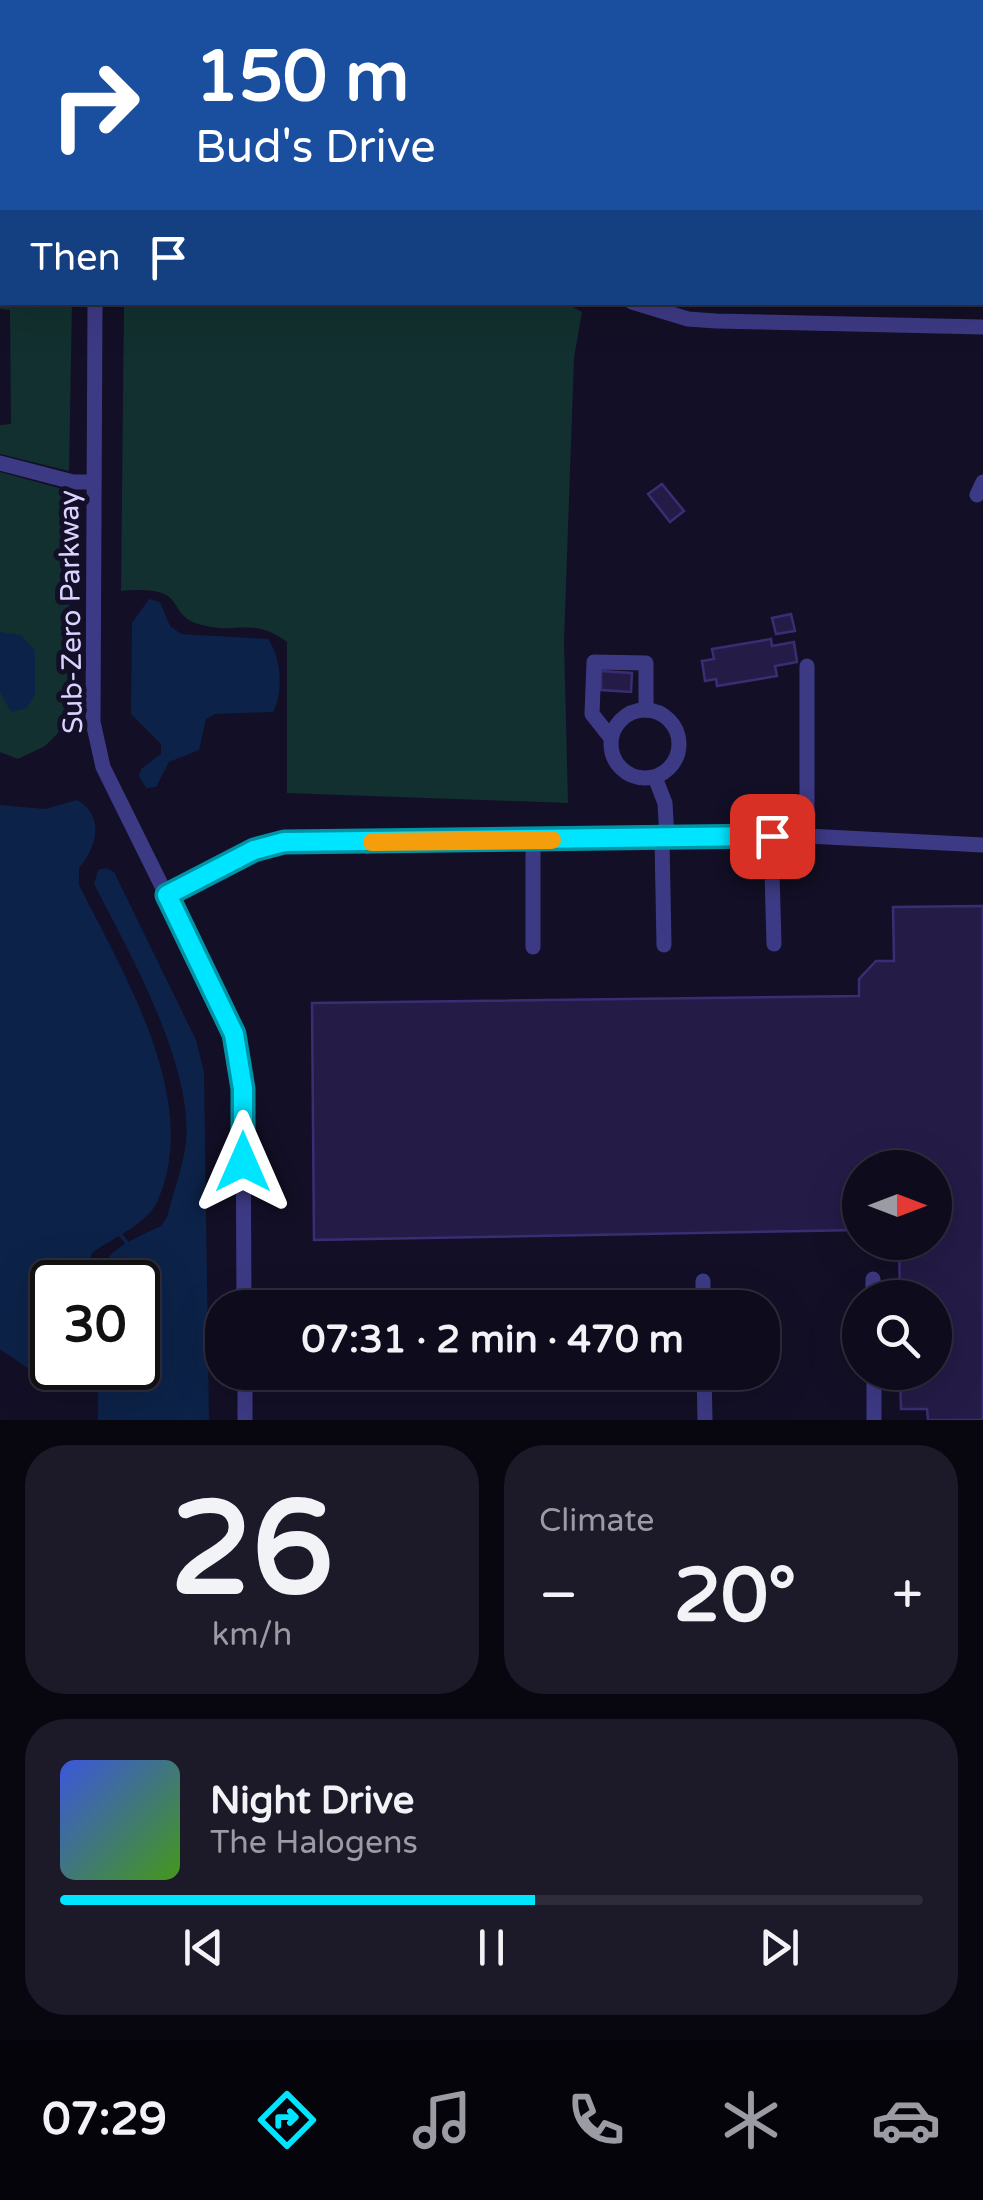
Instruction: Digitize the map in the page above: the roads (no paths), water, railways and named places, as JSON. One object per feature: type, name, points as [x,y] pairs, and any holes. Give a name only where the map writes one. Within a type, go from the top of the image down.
[{"type":"street","name":"Sub-Zero Parkway","points":[[95,305],[95,732],[103,767],[225,1010],[240,1061],[244,1290]]},
{"type":"street","points":[[642,305],[688,319],[716,321],[983,327]]},
{"type":"street","points":[[0,463],[73,482],[93,482]]},
{"type":"street","points":[[612,738],[592,714],[594,662],[646,663],[646,710]]},
{"type":"street","points":[[807,666],[808,836]]},
{"type":"street","points":[[656,780],[674,764],[679,743],[672,722],[646,710],[622,718],[612,738],[612,749],[622,768],[656,780],[666,802],[664,945]]},
{"type":"street","points":[[772,836],[774,944]]},
{"type":"street","points":[[167,895],[271,844],[808,836],[983,845]]},
{"type":"street","points":[[532,841],[534,946]]},
{"type":"street","points":[[703,1281],[703,1290]]},
{"type":"street","points":[[245,1390],[246,1420]]},
{"type":"street","points":[[704,1390],[705,1420]]},
{"type":"street","points":[[874,1390],[874,1420]]},
{"type":"water","points":[[149,599],[160,602],[170,626],[181,634],[268,639],[276,655],[280,685],[273,712],[215,714],[206,719],[199,750],[169,762],[156,787],[146,788],[139,776],[141,769],[161,754],[161,744],[131,714],[132,623]]},
{"type":"water","points":[[0,632],[21,635],[35,650],[35,694],[27,708],[11,712],[0,692]]},
{"type":"water","points":[[77,800],[92,815],[95,833],[79,868],[79,885],[152,1039],[170,1123],[169,1163],[152,1210],[92,1253],[90,1260],[30,1260],[30,1370],[0,1349],[0,805],[45,809]]},
{"type":"water","points":[[98,870],[114,872],[196,1040],[204,1072],[205,1390],[209,1390],[209,1420],[98,1420],[98,1390],[160,1390],[160,1260],[107,1260],[130,1241],[161,1226],[167,1217],[186,1142],[180,1078],[169,1044],[156,1009],[94,884]]},
{"type":"waterway","points":[[119,1233],[127,1243]]}]
